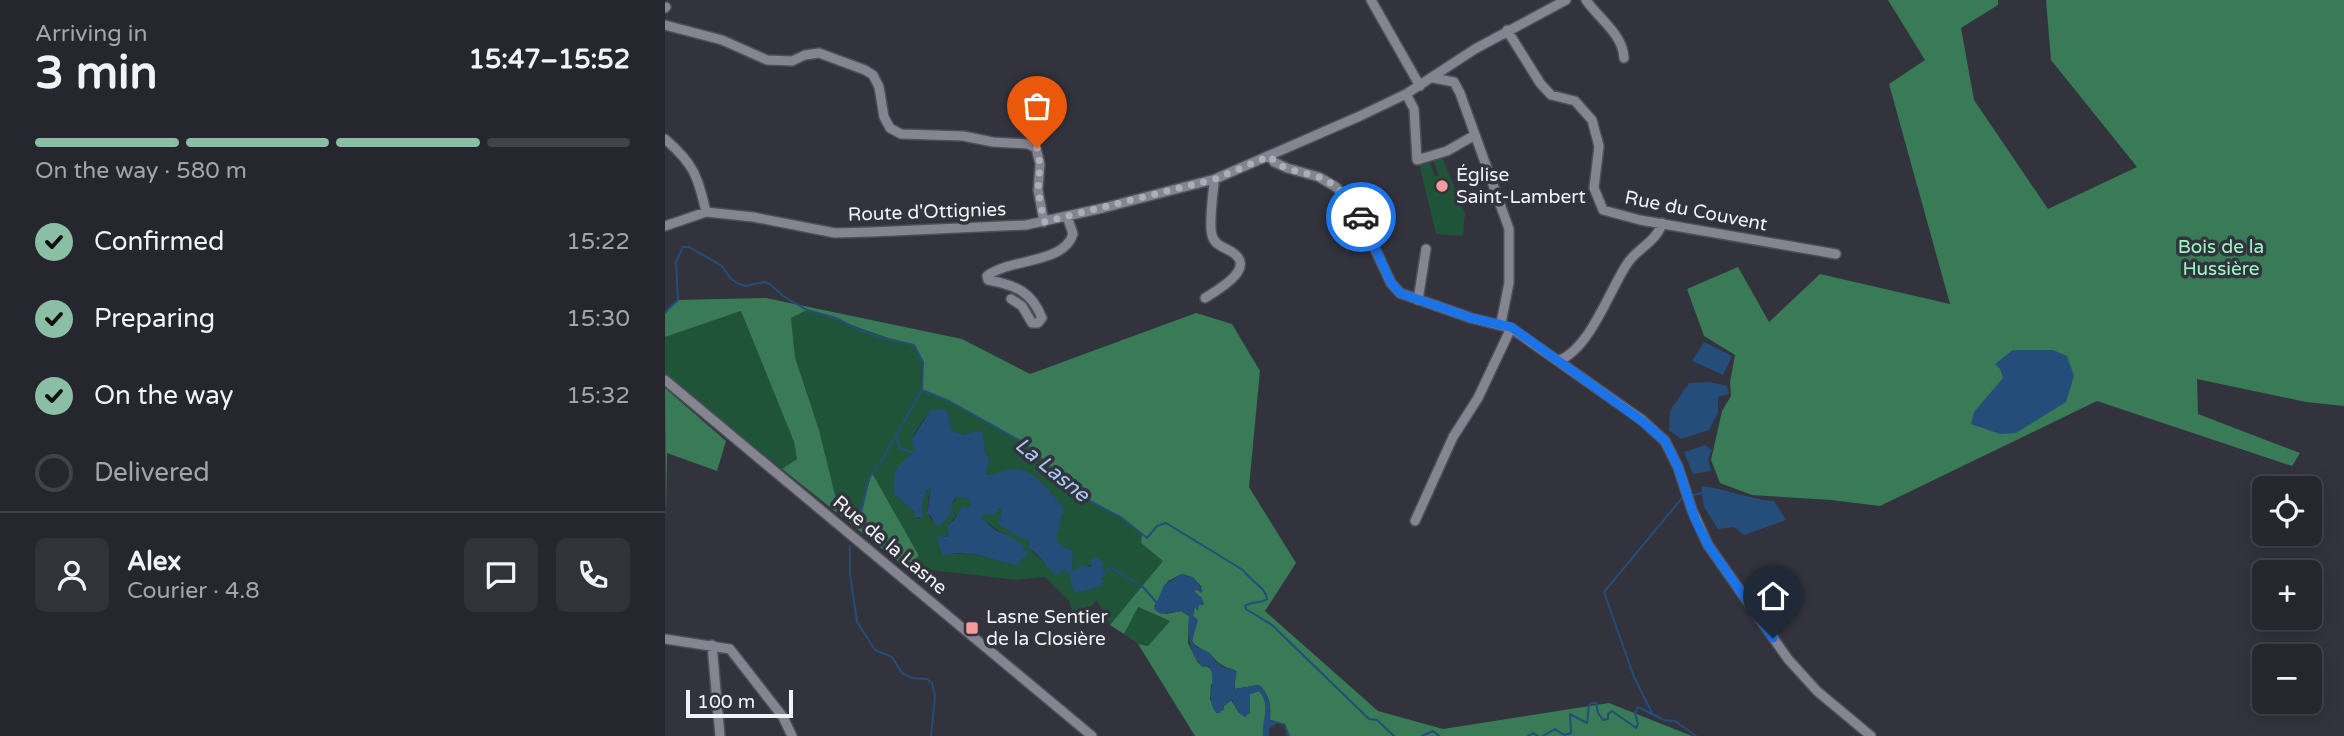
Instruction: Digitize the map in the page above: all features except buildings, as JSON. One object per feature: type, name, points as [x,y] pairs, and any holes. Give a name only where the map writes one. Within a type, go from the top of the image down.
[{"type":"street","points":[[1371,0],[1420,86]]},
{"type":"street","name":"Route d'Ottignies","points":[[665,226],[706,212],[753,217],[835,233],[1014,226],[1044,222],[1215,179],[1270,156],[1406,94],[1507,30],[1566,0]]},
{"type":"street","points":[[1586,0],[1613,32],[1625,58]]},
{"type":"street","points":[[665,26],[722,40],[767,60],[792,61],[819,53],[865,70],[873,75],[879,87],[884,117],[890,128],[901,134],[963,135],[993,142],[1028,144],[1037,148],[1040,164],[1038,190],[1044,222]]},
{"type":"street","name":"Rue du Couvent","points":[[1507,30],[1540,83],[1551,95],[1575,101],[1592,120],[1599,146],[1594,188],[1603,210],[1836,254]]},
{"type":"street","points":[[1448,68],[1465,104],[1509,229],[1509,283],[1500,323]]},
{"type":"street","points":[[1433,78],[1454,82]]},
{"type":"street","points":[[1406,94],[1414,109],[1416,160],[1447,151],[1475,135]]},
{"type":"street","points":[[665,139],[685,156],[696,174],[706,212]]},
{"type":"street","points":[[1270,156],[1274,162],[1287,168],[1333,184],[1356,208],[1391,283],[1400,293],[1490,323],[1511,327],[1642,421],[1665,441],[1678,467],[1695,519],[1708,545],[1735,586],[1802,676],[1839,711],[1871,736]]},
{"type":"street","points":[[1205,298],[1240,271],[1241,265],[1235,253],[1217,244],[1211,234],[1215,179]]},
{"type":"street","points":[[1011,299],[1022,306],[1032,323],[1038,323],[1042,318],[1037,305],[1022,291],[1009,284],[988,280],[987,276],[1024,260],[1053,255],[1064,248],[1073,234],[1067,216]]},
{"type":"street","points":[[1558,360],[1575,351],[1607,304],[1628,261],[1651,240],[1662,223]]},
{"type":"street","points":[[1418,300],[1426,248]]},
{"type":"street","points":[[1415,521],[1453,437],[1478,398],[1511,327]]},
{"type":"street","name":"Rue de la Lasne","points":[[665,380],[1093,736]]},
{"type":"street","points":[[665,639],[730,649],[787,723],[792,736]]},
{"type":"street","points":[[712,645],[720,736]]},
{"type":"green space","name":"Bois de la Hussière","points":[[1888,0],[1998,0],[1998,5],[1961,28],[1974,100],[2048,209],[2137,167],[2051,60],[2046,0],[2344,0],[2344,406],[2306,402],[2197,379],[2198,414],[2300,453],[2292,466],[2097,401],[1880,506],[1752,495],[1720,483],[1711,460],[1722,411],[1731,396],[1730,382],[1735,355],[1704,336],[1687,289],[1738,267],[1769,322],[1820,274],[1950,304],[1889,84],[1925,60]]},
{"type":"green space","points":[[1441,155],[1465,213],[1463,236],[1436,234],[1419,163],[1429,160],[1435,177],[1439,175],[1432,158]]},
{"type":"green space","points":[[766,298],[962,339],[1030,374],[1196,313],[1232,324],[1260,371],[1249,487],[1296,563],[1265,611],[1378,711],[1443,729],[1609,703],[1692,736],[1290,736],[1285,724],[1270,720],[1269,701],[1259,685],[1235,689],[1235,670],[1221,665],[1192,641],[1197,619],[1193,616],[1195,605],[1201,604],[1194,591],[1202,587],[1192,577],[1182,574],[1168,581],[1154,607],[1166,614],[1181,611],[1189,616],[1188,643],[1198,663],[1213,673],[1210,700],[1223,711],[1224,706],[1231,700],[1239,713],[1250,713],[1250,694],[1259,691],[1266,707],[1263,736],[1195,736],[1138,644],[1148,646],[1170,621],[1138,607],[1124,634],[1110,625],[1163,561],[1141,543],[1142,535],[1122,518],[1077,494],[1061,473],[1050,467],[1024,443],[949,401],[922,390],[923,362],[914,345],[807,310],[791,318],[795,357],[819,430],[838,507],[856,525],[872,473],[919,556],[905,567],[782,469],[797,459],[794,442],[741,311],[665,337],[665,314],[678,300]]},
{"type":"green space","points":[[807,310],[914,345],[922,362],[922,390],[949,401],[1024,443],[1050,467],[1061,473],[1077,493],[1122,518],[1142,535],[1141,543],[1164,561],[1110,625],[1097,600],[1080,617],[1071,608],[1069,601],[1045,577],[1017,580],[905,567],[919,556],[869,479],[856,525],[838,507],[819,430],[795,357],[791,318]],"holes":[[[948,412],[951,430],[965,435],[983,433],[985,454],[990,459],[987,475],[1002,474],[1063,516],[1057,528],[1056,540],[1062,547],[1073,550],[1072,571],[1092,565],[1104,582],[1098,587],[1078,592],[1070,573],[1052,570],[1028,548],[1029,540],[1000,519],[1003,508],[983,514],[982,518],[1015,542],[1024,552],[1014,565],[980,556],[941,553],[942,538],[949,534],[947,526],[962,509],[970,507],[972,503],[969,499],[957,497],[950,509],[933,521],[927,514],[929,494],[932,490],[929,489],[924,495],[922,518],[915,519],[915,512],[894,494],[898,470],[916,451],[913,435],[925,417]]]},
{"type":"green space","points":[[741,311],[794,442],[797,459],[782,469],[665,375],[665,337]]},
{"type":"green space","points":[[665,388],[726,441],[717,471],[667,453],[666,518]]},
{"type":"green space","points":[[1137,607],[1170,621],[1148,646],[1138,644],[1124,634]]},
{"type":"water","points":[[1704,342],[1732,356],[1723,375],[1692,361]]},
{"type":"water","points":[[2013,350],[2053,350],[2067,356],[2074,376],[2066,402],[2016,433],[2000,434],[1971,424],[1974,412],[2003,378],[1995,364]]},
{"type":"water","points":[[1710,382],[1727,386],[1729,394],[1718,397],[1718,413],[1709,430],[1681,439],[1669,430],[1670,411],[1689,383]]},
{"type":"water","points":[[944,409],[948,412],[951,430],[964,435],[977,431],[983,433],[985,454],[990,459],[987,475],[1010,469],[1021,470],[1048,490],[1064,509],[1056,539],[1062,547],[1073,550],[1072,571],[1081,565],[1090,567],[1090,559],[1096,557],[1104,564],[1102,570],[1105,576],[1101,578],[1104,582],[1098,587],[1074,593],[1069,573],[1064,570],[1054,574],[1035,552],[1028,548],[1029,540],[1018,537],[999,524],[1002,508],[994,515],[983,514],[982,518],[995,530],[1015,539],[1023,546],[1027,556],[1021,559],[1019,564],[980,555],[942,555],[937,536],[946,537],[949,534],[947,526],[955,519],[962,506],[967,508],[972,503],[969,499],[957,497],[953,501],[951,513],[937,526],[927,514],[931,489],[927,490],[924,497],[923,518],[915,519],[915,512],[894,494],[894,484],[899,467],[916,451],[911,440],[931,410]]},
{"type":"water","points":[[1705,445],[1712,450],[1708,459],[1711,471],[1693,474],[1684,452]]},
{"type":"water","points":[[1701,486],[1774,501],[1786,520],[1744,535],[1734,527],[1718,529],[1704,507]]},
{"type":"water","points":[[1182,574],[1194,578],[1203,591],[1194,591],[1202,598],[1204,605],[1199,605],[1198,611],[1194,606],[1193,616],[1198,620],[1192,641],[1196,647],[1210,653],[1223,667],[1237,671],[1234,689],[1259,685],[1269,701],[1270,720],[1283,724],[1290,736],[1287,736],[1284,726],[1277,723],[1269,729],[1269,736],[1263,736],[1265,702],[1259,691],[1250,694],[1250,713],[1245,717],[1239,713],[1232,700],[1220,713],[1216,713],[1211,701],[1211,671],[1209,666],[1202,667],[1191,649],[1189,615],[1181,611],[1161,614],[1154,609],[1164,585]]},
{"type":"waterway","name":"La Lasne","points":[[665,312],[678,300],[676,262],[683,247],[689,247],[722,266],[731,279],[739,284],[770,284],[783,296],[807,310],[836,318],[883,338],[914,345],[923,362],[922,390],[949,401],[1024,443],[1050,467],[1061,473],[1077,494],[1122,518],[1147,538],[1157,526],[1166,523],[1243,570],[1264,591],[1267,599],[1248,604],[1246,609],[1272,625],[1369,719],[1377,720],[1394,736]]},
{"type":"waterway","points":[[856,525],[869,478],[922,390]]},
{"type":"waterway","points":[[896,436],[900,448],[914,453]]},
{"type":"waterway","points":[[1693,495],[1703,493]]},
{"type":"waterway","points":[[1652,713],[1634,677],[1604,592],[1683,497]]},
{"type":"waterway","points":[[850,546],[850,574],[857,622],[875,650],[892,657],[902,673],[912,678],[927,679],[932,683],[935,696],[931,736]]},
{"type":"waterway","points":[[1104,574],[1108,569],[1113,569],[1143,587],[1156,602]]},
{"type":"waterway","name":"La Lasne","points":[[1543,736],[1555,729],[1564,735],[1571,733],[1570,714],[1587,723],[1589,705],[1592,703],[1596,703],[1603,720],[1608,719],[1608,714],[1612,711],[1636,728],[1638,724],[1635,713],[1638,707],[1664,720],[1675,721],[1696,736]]},
{"type":"waterway","name":"La Lasne","points":[[1422,736],[1433,731],[1439,736]]},
{"type":"waterway","name":"La Lasne","points":[[1528,736],[1533,733],[1538,736]]},
{"type":"way so far","points":[[1037,148],[1040,164],[1038,190],[1044,222],[1215,179],[1270,156],[1274,162],[1287,168],[1333,184],[1361,217]]},
{"type":"place","name":"Église Saint-Lambert","points":[[1442,186]]},
{"type":"place","name":"Lasne Sentier de la Closière","points":[[972,628]]},
{"type":"route","points":[[1361,217],[1391,283],[1400,293],[1448,311],[1511,327],[1642,421],[1665,441],[1708,545],[1773,638]]}]
